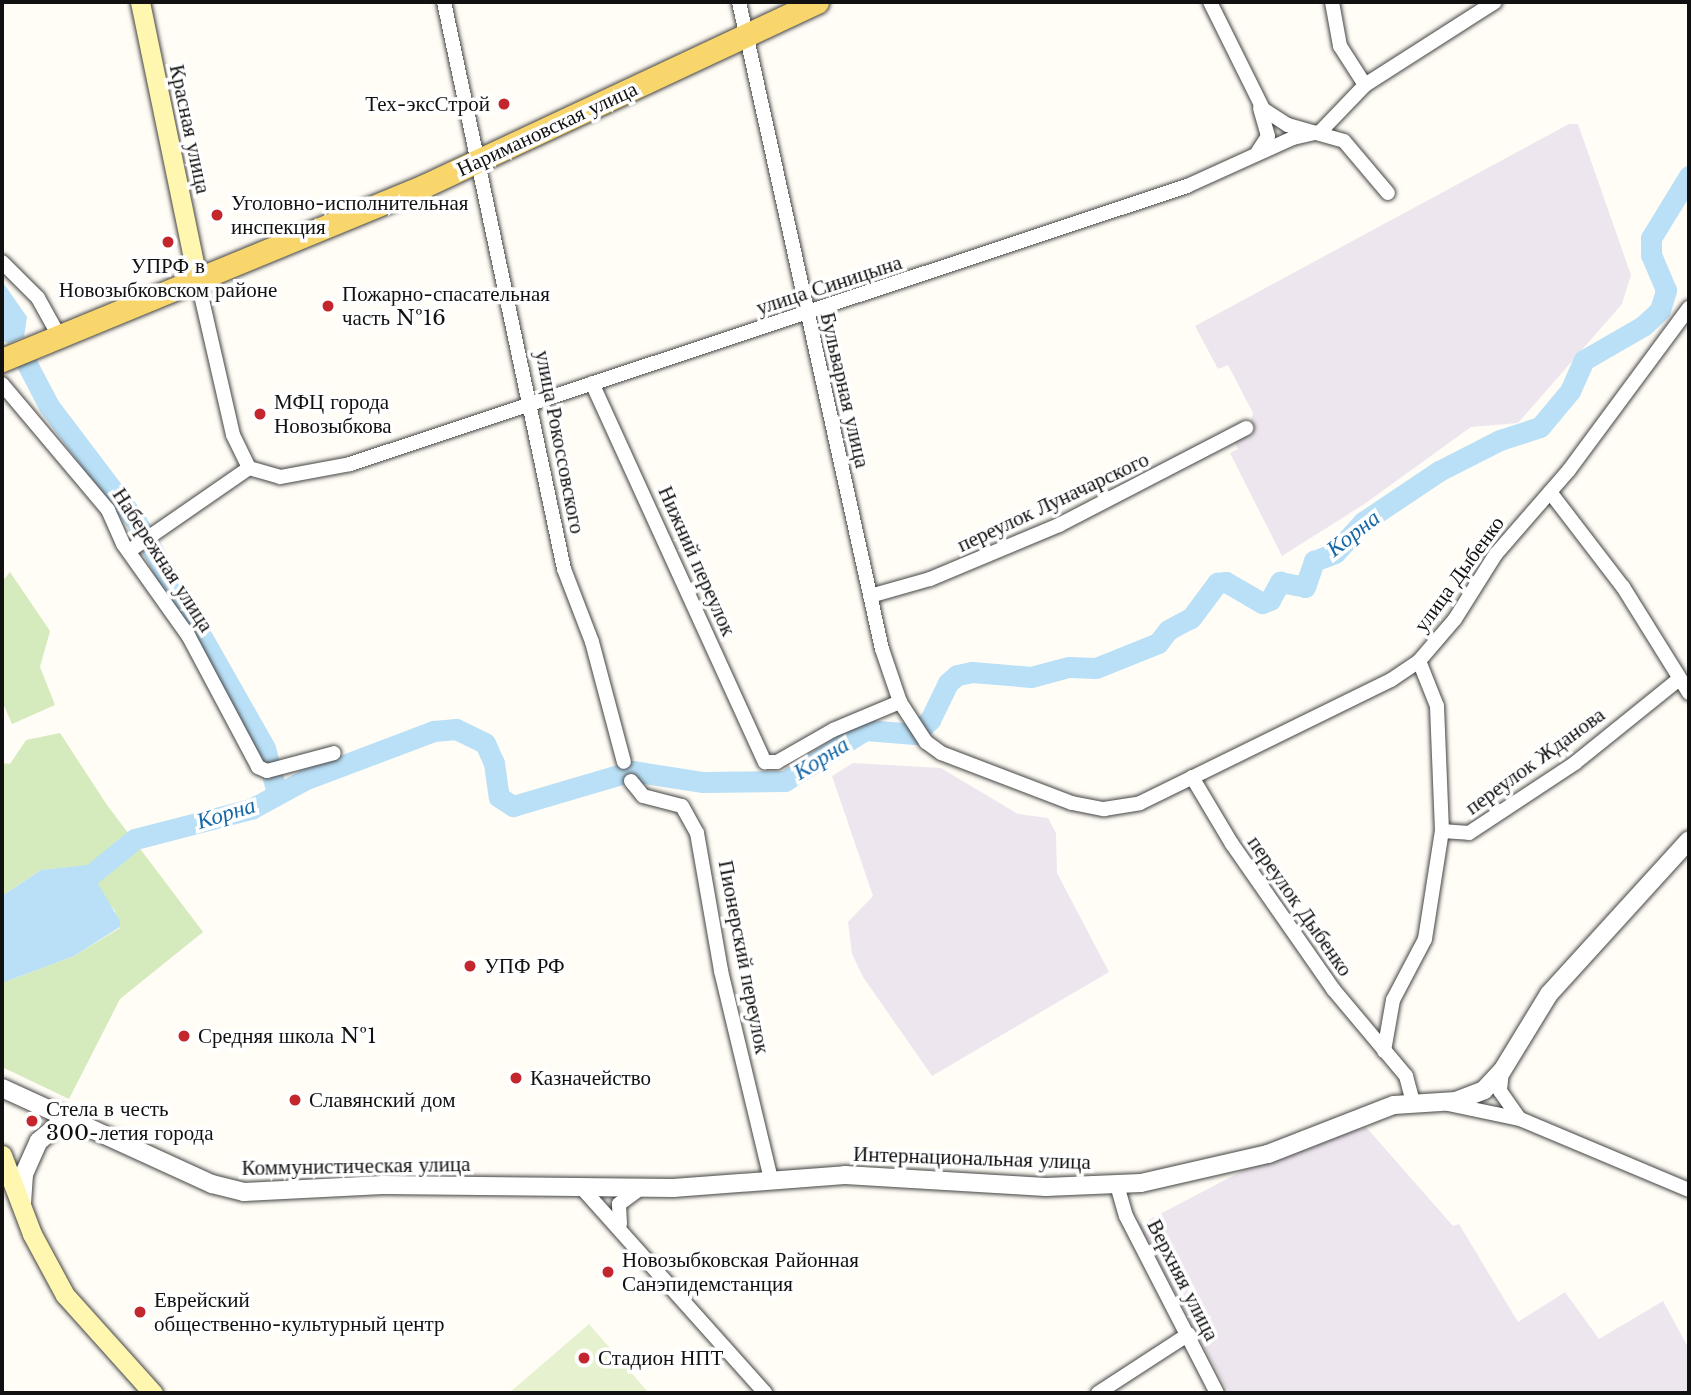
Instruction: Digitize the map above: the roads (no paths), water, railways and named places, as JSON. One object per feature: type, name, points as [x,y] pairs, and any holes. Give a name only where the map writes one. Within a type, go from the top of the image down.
[{"type":"main road","name":"Красная улица","points":[[140,2],[198,282]]},
{"type":"main road","name":"Наримановская улица","points":[[2,360],[198,282],[479,162],[817,2]]},
{"type":"main road","points":[[2,1156],[22,1209],[65,1295],[153,1393]]},
{"type":"street","name":"улица Рокоссовского","points":[[444,2],[564,569],[592,642],[624,762]]},
{"type":"street","name":"Бульварная улица","points":[[739,2],[806,316],[870,596],[900,702],[926,742],[942,753],[1072,803]]},
{"type":"street","points":[[1210,2],[1258,103],[1268,136],[1254,157]]},
{"type":"street","points":[[1332,2],[1340,46],[1365,85]]},
{"type":"street","points":[[1320,132],[1365,85],[1494,2]]},
{"type":"street","points":[[1258,103],[1279,121],[1320,132],[1351,146],[1388,193]]},
{"type":"street","name":"улица Синицына","points":[[249,468],[280,477],[350,464],[592,383],[806,316],[1166,194],[1299,135],[1320,132]]},
{"type":"street","points":[[2,262],[38,298],[59,336]]},
{"type":"street","name":"Красная улица","points":[[198,282],[233,435],[249,468]]},
{"type":"street","name":"улица Дыбенко","points":[[1072,803],[1122,808],[1192,777],[1419,662],[1455,619],[1496,554],[1549,492],[1689,308]]},
{"type":"street","name":"Нижний переулок","points":[[592,383],[761,758],[777,762],[833,730],[900,702]]},
{"type":"street","name":"Набережная улица","points":[[2,384],[108,510],[129,551],[189,637],[258,767],[273,769],[334,753]]},
{"type":"street","name":"переулок Луначарского","points":[[870,596],[930,579],[1059,525],[1246,428]]},
{"type":"street","points":[[129,551],[249,468]]},
{"type":"street","points":[[1549,492],[1623,587],[1689,693]]},
{"type":"street","points":[[1384,1051],[1392,1000],[1425,939],[1442,831],[1437,706],[1419,662]]},
{"type":"street","name":"переулок Жданова","points":[[1442,831],[1469,834],[1576,763],[1679,679]]},
{"type":"street","name":"переулок Дыбенко","points":[[1192,777],[1281,916],[1355,1020],[1406,1076],[1413,1102]]},
{"type":"street","name":"Пионерский переулок","points":[[631,781],[643,796],[682,806],[697,833],[724,983],[771,1179]]},
{"type":"street","points":[[1520,1119],[1502,1096],[1502,1071],[1549,994],[1689,840]]},
{"type":"street","name":"Интернациональная улица","points":[[582,1188],[641,1188],[845,1175],[1046,1186],[1117,1185],[1242,1162],[1383,1108],[1413,1102],[1466,1098],[1484,1090],[1502,1071]]},
{"type":"street","points":[[2,1088],[80,1122]]},
{"type":"street","name":"Интернациональная улица","points":[[1432,1102],[1520,1119],[1689,1190]]},
{"type":"street","points":[[22,1209],[24,1174],[32,1152],[57,1126],[80,1122]]},
{"type":"street","name":"Коммунистическая улица","points":[[80,1122],[235,1192],[383,1185],[582,1188]]},
{"type":"street","name":"Верхняя улица","points":[[1117,1185],[1126,1216],[1217,1393]]},
{"type":"street","points":[[582,1188],[625,1231],[765,1393]]},
{"type":"street","points":[[625,1231],[617,1215],[619,1204],[641,1188]]},
{"type":"street","points":[[1098,1393],[1189,1334]]},
{"type":"water","points":[[2,281],[27,317],[24,337],[9,343],[2,341]]},
{"type":"water","points":[[87,865],[120,921],[120,927],[74,956],[2,983],[2,896],[41,870]]},
{"type":"waterway","name":"Корна","points":[[72,890],[135,839],[251,809],[304,780],[434,731],[456,729],[485,743],[494,763],[499,797],[513,806],[632,771],[703,782],[785,781],[865,730],[915,734],[930,720],[948,683],[957,675],[972,672],[1031,677],[1069,667],[1096,668],[1158,643],[1168,630],[1191,618],[1217,583],[1226,582],[1262,603],[1270,600],[1280,582],[1305,587],[1314,561],[1335,553],[1363,522],[1439,471],[1500,440],[1540,427],[1570,391],[1584,360],[1643,326],[1660,310],[1666,290],[1651,255],[1651,238],[1689,176]]},
{"type":"waterway","points":[[27,364],[49,406],[136,521],[265,748],[277,793]]},
{"type":"place","name":"Тех-эксСтрой","points":[[504,104]]},
{"type":"place","name":"Уголовно-исполнительная инспекция","points":[[217,215]]},
{"type":"place","name":"УПРФ в Новозыбковском районе","points":[[168,242]]},
{"type":"place","name":"Пожарно-спасательная часть №16","points":[[328,306]]},
{"type":"place","name":"МФЦ города Новозыбкова","points":[[260,414]]},
{"type":"place","name":"УПФ РФ","points":[[470,966]]},
{"type":"place","name":"Средняя школа №1","points":[[184,1036]]},
{"type":"place","name":"Казначейство","points":[[516,1078]]},
{"type":"place","name":"Славянский дом","points":[[295,1100]]},
{"type":"place","name":"Стела в честь 300-летия города","points":[[32,1121]]},
{"type":"place","name":"Новозыбковская Районная Санэпидемстанция","points":[[608,1272]]},
{"type":"place","name":"Еврейский общественно-культурный центр","points":[[140,1312]]},
{"type":"place","name":"Стадион НПТ","points":[[584,1358]]}]
